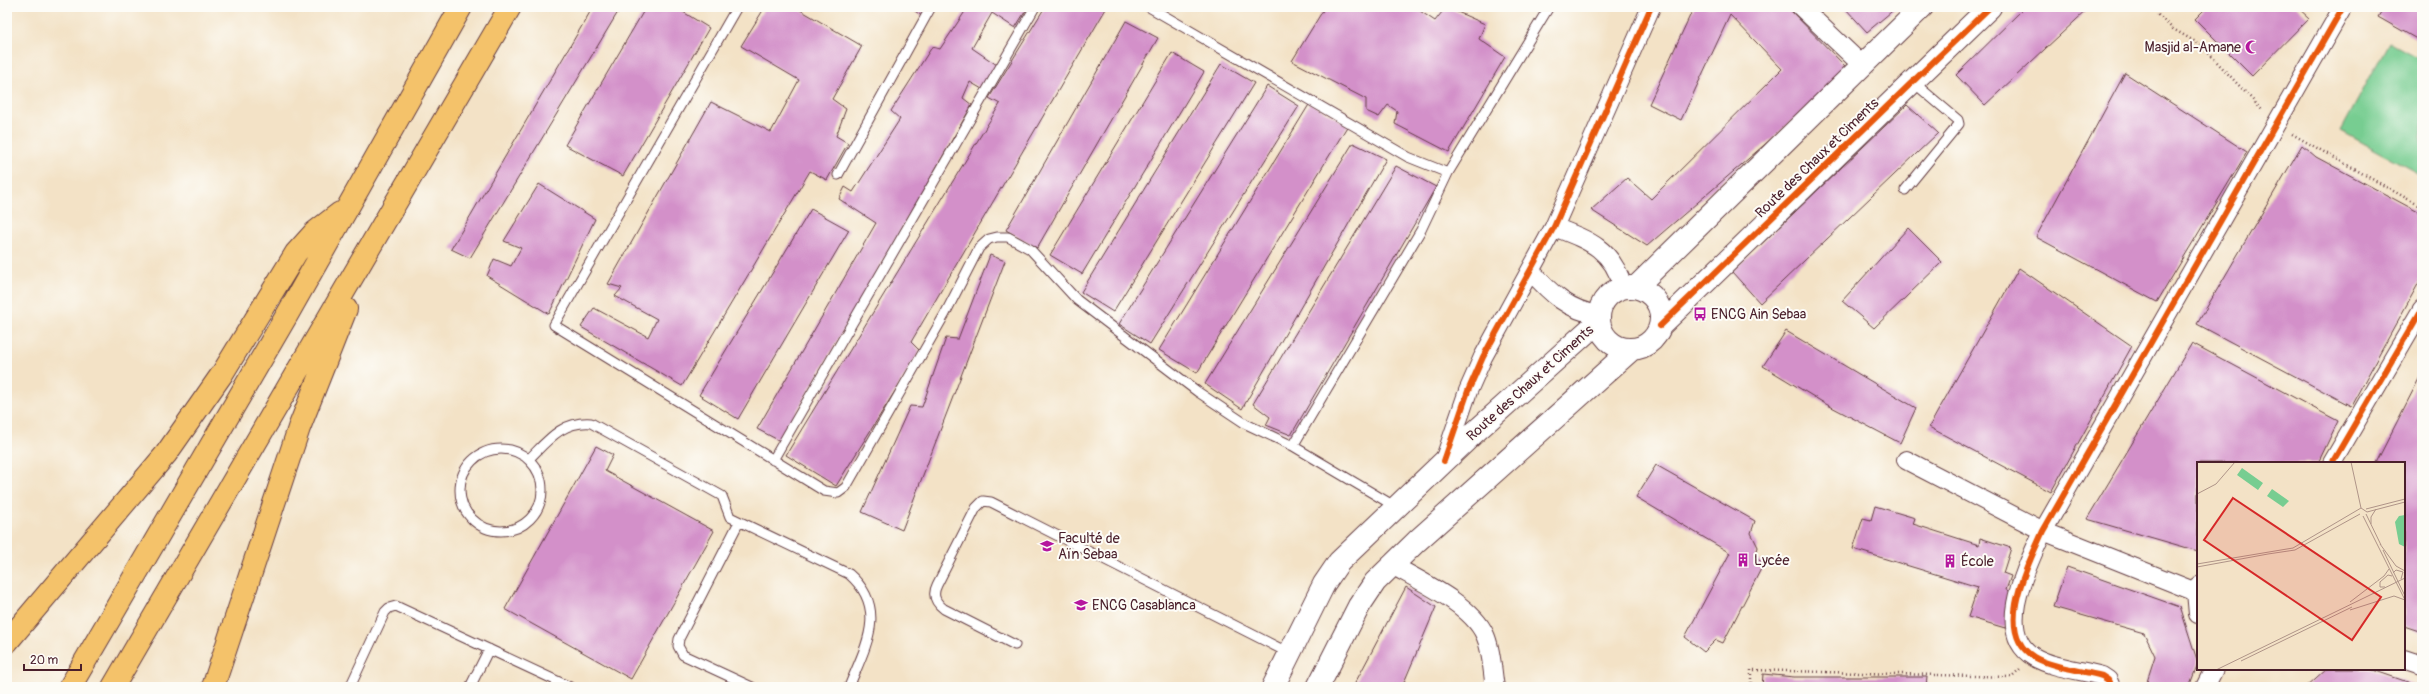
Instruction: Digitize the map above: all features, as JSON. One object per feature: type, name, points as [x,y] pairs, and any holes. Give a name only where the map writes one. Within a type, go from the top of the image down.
[{"type":"highway","points":[[70,687],[280,328],[461,7]]},
{"type":"highway","points":[[113,687],[376,240],[510,7]]},
{"type":"highway","points":[[7,642],[166,454],[222,374],[296,253],[314,233],[346,209]]},
{"type":"highway","points":[[213,687],[299,428],[376,240]]},
{"type":"street","points":[[1444,461],[1466,398],[1483,357],[1554,227],[1651,7]]},
{"type":"street","points":[[1801,7],[1862,65]]},
{"type":"street","points":[[1554,227],[1596,244],[1629,287],[1644,289],[1655,298],[1661,311],[1660,326],[1653,339],[1647,344],[1632,349],[1620,348],[1610,342],[1602,332],[1599,318],[1606,297],[1629,287],[1922,7]]},
{"type":"street","name":"Route des Chaux et Ciments","points":[[1660,326],[1990,7]]},
{"type":"street","points":[[2112,687],[2108,680],[2102,676],[2051,663],[2033,656],[2017,636],[2015,614],[2022,581],[2043,531],[2344,7]]},
{"type":"street","points":[[1531,271],[1565,304],[1599,318]]},
{"type":"street","points":[[2333,462],[2422,309]]},
{"type":"street","name":"Route des Chaux et Ciments","points":[[1273,687],[1324,584],[1339,562],[1396,506],[1599,318]]},
{"type":"street","points":[[1318,687],[1359,606],[1375,582],[1632,349]]},
{"type":"street","points":[[1906,460],[2043,531],[2197,589]]},
{"type":"street","points":[[1392,565],[1446,597],[1479,624],[1486,635],[1495,687]]},
{"type":"street","points":[[2405,659],[2422,665]]},
{"type":"street","points":[[2205,687],[2214,670]]},
{"type":"lane","points":[[737,7],[554,325],[824,491],[838,493],[846,487],[945,314],[979,248],[989,239],[1008,237],[1036,253],[1077,300],[1198,392],[1246,424],[1294,446],[1396,506]]},
{"type":"lane","points":[[838,175],[931,7]]},
{"type":"lane","points":[[773,460],[1035,7]]},
{"type":"lane","points":[[1149,7],[1408,157],[1448,173]]},
{"type":"lane","points":[[1294,446],[1421,230],[1448,173],[1549,7]]},
{"type":"lane","points":[[1905,190],[1959,124],[1958,120],[1913,82]]},
{"type":"lane","points":[[529,459],[563,428],[576,422],[591,423],[722,496],[726,503],[727,514],[739,522],[849,574],[861,584],[868,597],[872,613],[869,637],[849,687]]},
{"type":"lane","points":[[499,449],[520,453],[529,459],[539,472],[543,488],[542,499],[532,518],[519,527],[504,532],[493,531],[474,521],[467,513],[460,493],[462,477],[470,463],[488,451],[499,449]]},
{"type":"lane","points":[[1015,645],[944,609],[939,605],[934,595],[937,585],[976,508],[983,501],[991,502],[1289,654]]},
{"type":"lane","points":[[739,522],[679,639],[678,646],[683,655],[752,687]]},
{"type":"lane","points":[[350,687],[385,612],[393,607],[398,607],[570,687]]},
{"type":"lane","points":[[470,687],[489,649]]},
{"type":"path","points":[[2159,7],[2158,15],[2173,29],[2201,44],[2276,125],[2422,208]]},
{"type":"path","points":[[1751,687],[1751,670],[2011,677],[2033,656]]},
{"type":"green space","points":[[2389,42],[2422,60],[2422,175],[2341,131]]},
{"type":"building","points":[[593,7],[621,7],[470,258],[451,249]]},
{"type":"building","points":[[646,7],[675,7],[709,28],[623,176],[565,145]]},
{"type":"building","points":[[765,7],[795,7],[862,46],[832,99],[846,109],[836,136],[848,143],[827,180],[810,171],[682,386],[581,327],[594,308],[648,337],[657,319],[615,296],[622,288],[608,284],[711,102],[771,132],[799,80],[741,46]]},
{"type":"building","points":[[909,7],[927,7],[922,16]]},
{"type":"building","points":[[968,7],[1028,7],[1015,28],[992,13],[972,48],[997,65],[982,89],[970,82],[963,98],[972,105],[780,441],[757,429],[876,223],[839,199],[845,187],[853,192],[900,119],[891,111],[932,47],[940,49]]},
{"type":"building","points":[[1045,7],[1107,7],[911,342],[920,351],[836,486],[786,455],[1000,104],[989,98]]},
{"type":"building","points":[[1325,7],[1414,7],[1435,21],[1446,7],[1485,24],[1479,39],[1505,57],[1449,152],[1395,124],[1397,111],[1388,105],[1379,117],[1366,111],[1366,99],[1292,61]]},
{"type":"building","points":[[1694,7],[1787,7],[1850,71],[1647,246],[1591,210],[1627,178],[1651,199],[1782,69],[1730,15],[1681,120],[1649,104]]},
{"type":"building","points":[[1844,7],[1897,7],[1867,32]]},
{"type":"building","points":[[2025,7],[2090,7],[1985,105],[1956,75]]},
{"type":"building","name":"Masjid al-Amane","points":[[2207,7],[2297,7],[2309,18],[2252,76],[2195,19]]},
{"type":"building","points":[[2384,7],[2422,7],[2422,42],[2378,17]]},
{"type":"building","points":[[1126,21],[1158,38],[1037,248],[1006,230]]},
{"type":"building","points":[[1172,53],[1204,72],[1082,274],[1050,255]]},
{"type":"building","points":[[1221,64],[1254,83],[1113,312],[1081,292]]},
{"type":"building","points":[[2125,73],[2247,152],[2157,302],[2036,237]]},
{"type":"building","points":[[1267,86],[1299,106],[1150,344],[1119,324]]},
{"type":"building","points":[[1310,103],[1348,125],[1197,373],[1159,350]]},
{"type":"building","points":[[1907,105],[1938,133],[1760,303],[1732,272]]},
{"type":"building","points":[[1353,143],[1386,159],[1242,409],[1205,384]]},
{"type":"building","points":[[2302,145],[2316,157],[2422,214],[2422,277],[2351,406],[2197,324]]},
{"type":"building","points":[[1396,166],[1436,187],[1291,435],[1266,425],[1270,417],[1253,404]]},
{"type":"building","points":[[539,184],[595,219],[549,314],[487,276],[494,259],[511,266],[521,248],[504,241]]},
{"type":"building","points":[[811,209],[849,230],[738,419],[699,395]]},
{"type":"building","points":[[1908,228],[1942,262],[1874,328],[1842,301]]},
{"type":"building","points":[[990,255],[1005,261],[902,530],[862,512],[910,406],[922,407],[946,338],[958,339]]},
{"type":"building","points":[[2019,268],[2132,346],[2051,492],[1929,427]]},
{"type":"building","points":[[1786,331],[1916,408],[1900,443],[1824,403],[1763,366]]},
{"type":"building","points":[[2192,343],[2338,421],[2318,462],[2197,462],[2197,551],[2087,519]]},
{"type":"building","points":[[2422,373],[2422,632],[2405,626],[2405,462],[2377,462]]},
{"type":"building","points":[[596,446],[613,455],[605,471],[714,531],[631,679],[505,609]]},
{"type":"building","name":"Lycée","points":[[1656,465],[1755,521],[1751,533],[1758,547],[1755,558],[1764,563],[1723,643],[1716,640],[1704,652],[1685,637],[1730,553],[1636,497]]},
{"type":"building","name":"École","points":[[1875,506],[1915,518],[1913,524],[1979,545],[1980,538],[2011,548],[2003,573],[2011,576],[2006,590],[2016,593],[2005,628],[1968,617],[1978,587],[1853,549],[1863,518],[1871,520]]},
{"type":"building","points":[[2067,567],[2180,607],[2197,660],[2197,666],[2189,687],[2145,687],[2155,656],[2144,633],[2053,607]]},
{"type":"building","points":[[1406,587],[1436,607],[1402,687],[1353,687]]},
{"type":"building","points":[[2325,670],[2373,670],[2422,687],[2306,687]]},
{"type":"building","points":[[1763,674],[1794,677],[1927,677],[1926,687],[1762,687]]},
{"type":"cycle path","points":[[1444,461],[1468,391],[1483,357],[1554,227],[1651,7]]},
{"type":"cycle path","points":[[1660,326],[1990,7]]},
{"type":"cycle path","points":[[2111,687],[2108,680],[2102,676],[2050,664],[2034,657],[2022,646],[2016,631],[2015,615],[2023,578],[2043,531],[2343,7]]},
{"type":"cycle path","points":[[2333,462],[2422,309]]},
{"type":"place","name":"Masjid al-Amane","points":[[2252,47]]},
{"type":"place","name":"ENCG Ain Sebaa","points":[[1700,314]]},
{"type":"place","name":"Faculté de Aïn Sebaa","points":[[1047,546]]},
{"type":"place","name":"Lycée","points":[[1743,560]]},
{"type":"place","name":"École","points":[[1950,561]]},
{"type":"place","name":"ENCG Casablanca","points":[[1081,605]]}]
